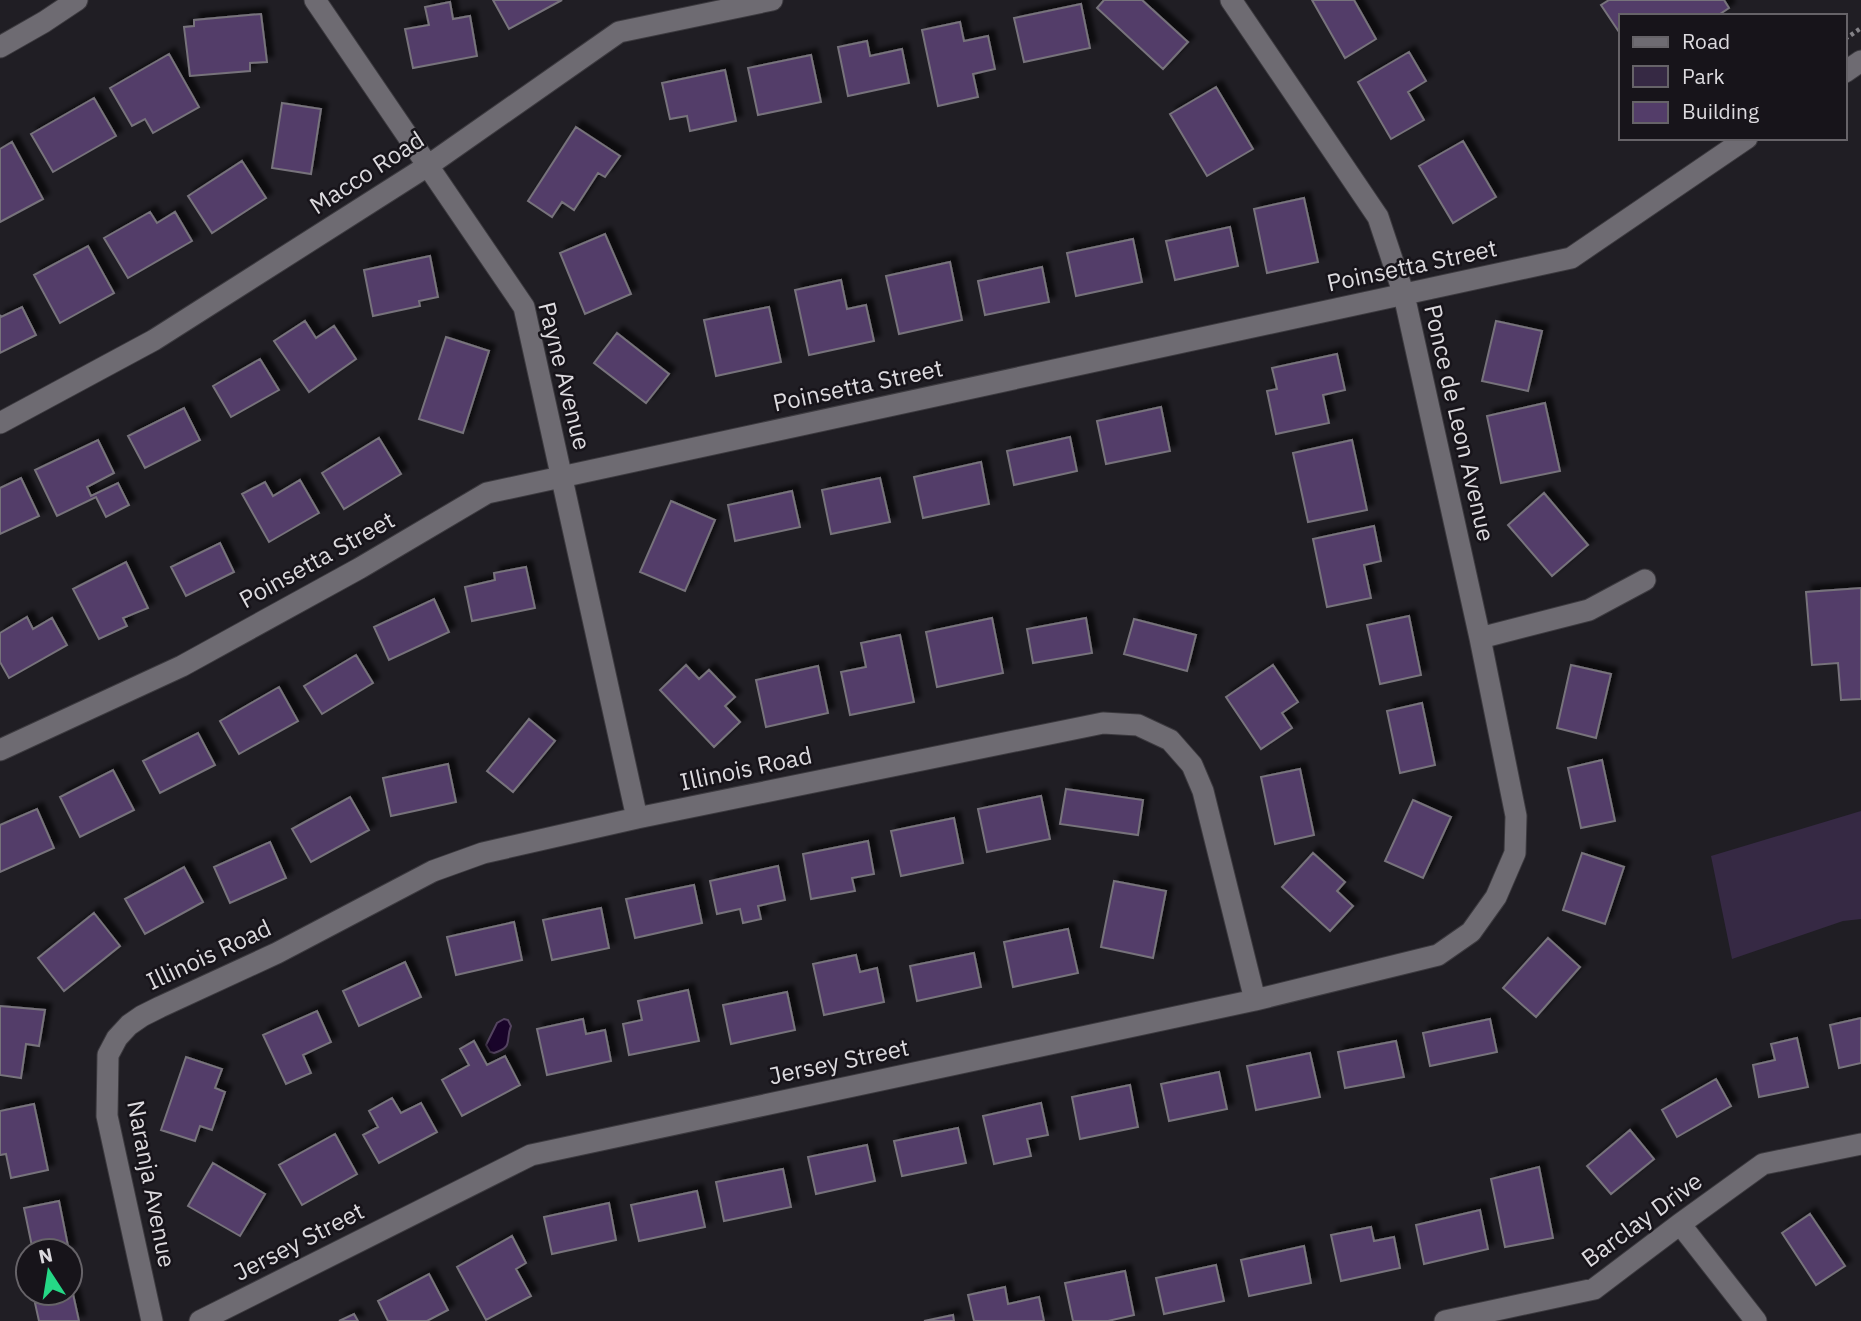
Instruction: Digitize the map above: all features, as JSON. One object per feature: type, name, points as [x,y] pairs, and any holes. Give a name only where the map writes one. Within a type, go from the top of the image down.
[{"type":"street","points":[[0,47],[77,0]]},
{"type":"street","name":"Payne Avenue","points":[[315,0],[524,307],[637,818]]},
{"type":"street","name":"Macco Road","points":[[0,423],[154,340],[429,165],[619,32],[772,0]]},
{"type":"street","name":"Ponce de Leon Avenue","points":[[1231,0],[1378,217],[1404,295],[1480,638],[1516,816],[1515,853],[1496,897]]},
{"type":"street","name":"Poinsetta Street","points":[[0,750],[182,666],[360,568],[487,493],[1571,258],[1744,140]]},
{"type":"street","points":[[1480,638],[1589,611],[1645,580]]},
{"type":"street","name":"Illinois Road","points":[[108,1055],[117,1038],[142,1016],[277,953],[433,871],[483,853],[637,818],[1103,723],[1138,725],[1170,740],[1192,765],[1203,791],[1255,1000]]},
{"type":"street","name":"Jersey Street","points":[[200,1321],[531,1155],[1255,1000],[1438,955],[1471,932],[1496,897]]},
{"type":"street","name":"Naranja Avenue","points":[[108,1055],[107,1116],[152,1321]]},
{"type":"street","name":"Barclay Drive","points":[[1446,1321],[1594,1289],[1763,1164],[1861,1144]]},
{"type":"street","points":[[1680,1224],[1756,1321]]},
{"type":"green space","points":[[1861,811],[1861,919],[1843,921],[1732,959],[1711,856]]},
{"type":"shaded area","points":[[508,1020],[511,1026],[507,1046],[500,1051],[490,1052],[486,1045],[497,1023]]},
{"type":"building","points":[[493,0],[562,0],[509,29]]},
{"type":"building","points":[[1104,0],[1142,0],[1188,42],[1163,69],[1097,8]]},
{"type":"building","points":[[1312,0],[1354,0],[1376,39],[1345,58]]},
{"type":"building","points":[[1609,0],[1724,0],[1729,8],[1720,14],[1619,14],[1619,32],[1601,5]]},
{"type":"building","points":[[450,2],[453,19],[470,16],[477,56],[413,68],[405,29],[429,25],[425,7]]},
{"type":"building","points":[[1081,4],[1090,48],[1024,62],[1014,18]]},
{"type":"building","points":[[261,14],[267,62],[250,63],[250,71],[190,76],[184,27],[194,26],[194,20]]},
{"type":"building","points":[[960,22],[964,41],[988,36],[995,69],[973,74],[978,97],[938,106],[922,30]]},
{"type":"building","points":[[867,41],[870,56],[902,49],[909,83],[848,96],[838,47]]},
{"type":"building","points":[[1409,52],[1426,81],[1408,92],[1424,120],[1391,139],[1358,82]]},
{"type":"building","points":[[169,54],[199,107],[153,133],[145,119],[132,126],[110,88]]},
{"type":"building","points":[[811,55],[821,102],[758,115],[748,68]]},
{"type":"building","points":[[725,70],[736,121],[690,131],[687,116],[670,119],[662,83]]},
{"type":"building","points":[[1216,87],[1253,149],[1207,176],[1170,114]]},
{"type":"building","points":[[94,98],[116,136],[53,172],[31,134]]},
{"type":"building","points":[[282,103],[321,109],[311,174],[272,168]]},
{"type":"building","points":[[576,127],[620,156],[605,177],[598,173],[574,210],[562,202],[552,217],[528,201]]},
{"type":"building","points":[[1463,141],[1496,197],[1453,223],[1419,166]]},
{"type":"building","points":[[12,142],[43,199],[0,222],[0,149]]},
{"type":"building","points":[[242,161],[266,198],[212,233],[188,196]]},
{"type":"building","points":[[1304,198],[1318,262],[1267,273],[1254,209]]},
{"type":"building","points":[[150,212],[157,223],[175,212],[192,241],[128,278],[104,238]]},
{"type":"building","points":[[1230,227],[1238,266],[1175,280],[1166,241]]},
{"type":"building","points":[[605,234],[631,294],[585,314],[560,253]]},
{"type":"building","points":[[1133,239],[1142,282],[1076,296],[1067,253]]},
{"type":"building","points":[[88,246],[114,293],[60,323],[34,275]]},
{"type":"building","points":[[430,256],[438,297],[419,301],[420,306],[373,316],[364,270]]},
{"type":"building","points":[[950,262],[962,320],[899,334],[886,276]]},
{"type":"building","points":[[1042,267],[1049,302],[985,315],[978,281]]},
{"type":"building","points":[[841,280],[847,309],[866,305],[874,341],[809,355],[795,290]]},
{"type":"building","points":[[22,307],[36,335],[0,353],[0,315],[1,317]]},
{"type":"building","points":[[769,307],[781,362],[716,376],[704,320]]},
{"type":"building","points":[[305,321],[316,338],[334,326],[356,359],[309,392],[274,341]]},
{"type":"building","points":[[1496,321],[1542,331],[1528,391],[1482,381]]},
{"type":"building","points":[[617,333],[669,374],[646,403],[594,363]]},
{"type":"building","points":[[446,337],[489,351],[463,433],[419,419]]},
{"type":"building","points":[[1337,354],[1345,390],[1323,395],[1329,423],[1276,434],[1267,391],[1277,389],[1272,368]]},
{"type":"building","points":[[260,359],[279,390],[231,417],[213,386]]},
{"type":"building","points":[[1545,403],[1560,471],[1501,483],[1487,416]]},
{"type":"building","points":[[1161,407],[1170,451],[1106,464],[1097,421]]},
{"type":"building","points":[[184,408],[200,440],[145,468],[128,436]]},
{"type":"building","points":[[1070,437],[1077,471],[1014,485],[1007,451]]},
{"type":"building","points":[[379,438],[401,474],[344,509],[322,473]]},
{"type":"building","points":[[98,440],[114,473],[87,487],[91,496],[118,483],[129,505],[106,517],[96,497],[57,516],[35,470]]},
{"type":"building","points":[[1352,440],[1367,510],[1308,522],[1293,453]]},
{"type":"building","points":[[981,462],[989,504],[923,518],[914,477]]},
{"type":"building","points":[[21,478],[39,516],[0,534],[0,488]]},
{"type":"building","points":[[880,478],[890,522],[831,534],[822,490]]},
{"type":"building","points":[[300,480],[319,513],[269,542],[242,494],[265,482],[273,496]]},
{"type":"building","points":[[792,491],[800,527],[735,541],[728,505]]},
{"type":"building","points":[[1544,493],[1588,545],[1552,576],[1508,525]]},
{"type":"building","points":[[671,501],[715,520],[685,591],[640,572]]},
{"type":"building","points":[[1374,526],[1381,561],[1364,565],[1371,598],[1327,607],[1313,539]]},
{"type":"building","points":[[220,543],[234,572],[186,596],[171,567]]},
{"type":"building","points":[[126,562],[148,608],[123,618],[127,626],[99,639],[73,589]]},
{"type":"building","points":[[526,567],[535,608],[472,621],[465,587],[495,580],[494,573]]},
{"type":"building","points":[[1861,588],[1861,699],[1841,700],[1838,663],[1812,665],[1806,592]]},
{"type":"building","points":[[434,599],[449,632],[389,660],[374,627]]},
{"type":"building","points":[[1409,616],[1421,675],[1380,684],[1367,625]]},
{"type":"building","points":[[27,617],[33,629],[52,618],[67,645],[9,678],[0,662],[0,633]]},
{"type":"building","points":[[992,618],[1003,673],[937,687],[926,632]]},
{"type":"building","points":[[1086,618],[1092,653],[1033,663],[1027,629]]},
{"type":"building","points":[[1134,619],[1196,635],[1187,671],[1124,654]]},
{"type":"building","points":[[900,635],[914,702],[850,715],[841,672],[866,667],[861,643]]},
{"type":"building","points":[[356,655],[373,683],[322,714],[304,686]]},
{"type":"building","points":[[686,665],[699,679],[709,670],[735,697],[725,706],[740,722],[714,747],[660,690]]},
{"type":"building","points":[[1273,665],[1298,702],[1282,713],[1292,728],[1261,749],[1226,697]]},
{"type":"building","points":[[1571,665],[1611,674],[1596,738],[1557,728]]},
{"type":"building","points":[[818,666],[828,713],[766,727],[756,680]]},
{"type":"building","points":[[279,687],[298,721],[239,754],[220,721]]},
{"type":"building","points":[[1422,703],[1435,765],[1400,773],[1387,711]]},
{"type":"building","points":[[529,719],[555,741],[513,792],[487,771]]},
{"type":"building","points":[[198,733],[215,765],[160,793],[143,761]]},
{"type":"building","points":[[1602,760],[1615,821],[1581,828],[1568,768]]},
{"type":"building","points":[[448,764],[456,802],[391,816],[383,778]]},
{"type":"building","points":[[1300,769],[1314,835],[1275,844],[1261,777]]},
{"type":"building","points":[[113,770],[134,810],[80,837],[60,797]]},
{"type":"building","points":[[1066,789],[1143,800],[1138,835],[1060,824]]},
{"type":"building","points":[[1041,796],[1050,839],[987,852],[978,809]]},
{"type":"building","points":[[350,797],[369,830],[311,862],[292,829]]},
{"type":"building","points":[[1413,800],[1451,817],[1423,878],[1385,861]]},
{"type":"building","points":[[37,809],[54,848],[0,872],[0,825]]},
{"type":"building","points":[[954,818],[963,863],[901,876],[891,831]]},
{"type":"building","points":[[868,841],[874,874],[852,878],[855,891],[811,899],[803,854]]},
{"type":"building","points":[[270,842],[286,878],[230,903],[214,867]]},
{"type":"building","points":[[1313,853],[1345,882],[1337,891],[1353,906],[1330,931],[1282,887]]},
{"type":"building","points":[[1582,853],[1624,867],[1605,924],[1563,910]]},
{"type":"building","points":[[778,866],[785,900],[758,906],[761,919],[743,923],[740,909],[717,914],[710,881]]},
{"type":"building","points":[[184,867],[203,902],[145,934],[125,899]]},
{"type":"building","points":[[1114,881],[1166,891],[1153,958],[1101,947]]},
{"type":"building","points":[[694,885],[702,923],[635,938],[626,899]]},
{"type":"building","points":[[601,908],[609,948],[552,960],[543,920]]},
{"type":"building","points":[[94,913],[120,946],[64,991],[38,958]]},
{"type":"building","points":[[514,922],[522,960],[456,975],[447,937]]},
{"type":"building","points":[[1068,929],[1078,973],[1013,987],[1004,942]]},
{"type":"building","points":[[1548,938],[1580,967],[1536,1017],[1503,988]]},
{"type":"building","points":[[974,953],[981,987],[917,1001],[910,966]]},
{"type":"building","points":[[856,955],[860,972],[877,968],[884,1002],[824,1015],[813,964]]},
{"type":"building","points":[[405,962],[421,997],[359,1026],[343,991]]},
{"type":"building","points":[[688,990],[699,1041],[629,1055],[623,1024],[642,1020],[638,1001]]},
{"type":"building","points":[[787,992],[795,1030],[731,1044],[723,1005]]},
{"type":"building","points":[[0,1006],[45,1010],[39,1046],[26,1044],[21,1078],[0,1075]]},
{"type":"building","points":[[317,1011],[331,1042],[303,1055],[311,1073],[286,1084],[263,1035]]},
{"type":"building","points":[[1861,1018],[1861,1063],[1839,1068],[1830,1025]]},
{"type":"building","points":[[583,1019],[586,1034],[605,1030],[611,1061],[547,1075],[537,1029]]},
{"type":"building","points":[[1490,1019],[1497,1052],[1430,1066],[1423,1033]]},
{"type":"building","points":[[1797,1038],[1808,1087],[1759,1097],[1753,1065],[1775,1060],[1771,1044]]},
{"type":"building","points":[[474,1041],[487,1065],[505,1056],[520,1085],[462,1116],[442,1080],[469,1065],[460,1049]]},
{"type":"building","points":[[1396,1041],[1404,1077],[1345,1088],[1338,1052]]},
{"type":"building","points":[[1310,1053],[1320,1097],[1256,1110],[1247,1066]]},
{"type":"building","points":[[186,1057],[222,1069],[215,1088],[225,1092],[212,1130],[200,1126],[195,1141],[161,1130]]},
{"type":"building","points":[[1219,1072],[1227,1109],[1169,1121],[1161,1084]]},
{"type":"building","points":[[1716,1079],[1731,1106],[1677,1137],[1662,1110]]},
{"type":"building","points":[[1130,1085],[1138,1127],[1080,1139],[1072,1097]]},
{"type":"building","points":[[392,1098],[401,1113],[421,1103],[437,1132],[379,1163],[363,1135],[378,1127],[369,1111]]},
{"type":"building","points":[[1041,1103],[1048,1135],[1027,1139],[1031,1156],[994,1164],[983,1116]]},
{"type":"building","points":[[34,1104],[48,1170],[11,1178],[6,1154],[0,1155],[0,1111]]},
{"type":"building","points":[[958,1128],[966,1163],[902,1176],[894,1141]]},
{"type":"building","points":[[1630,1130],[1654,1159],[1611,1194],[1587,1166]]},
{"type":"building","points":[[335,1134],[357,1174],[302,1205],[279,1165]]},
{"type":"building","points":[[867,1145],[875,1181],[816,1194],[808,1157]]},
{"type":"building","points":[[213,1163],[265,1194],[240,1236],[188,1206]]},
{"type":"building","points":[[1539,1167],[1553,1238],[1505,1247],[1491,1179]]},
{"type":"building","points":[[783,1169],[791,1207],[724,1221],[716,1182]]},
{"type":"building","points":[[697,1191],[705,1227],[639,1241],[631,1205]]},
{"type":"building","points":[[59,1201],[66,1237],[30,1237],[24,1208]]},
{"type":"building","points":[[609,1203],[616,1240],[552,1254],[544,1217]]},
{"type":"building","points":[[1480,1210],[1488,1249],[1424,1264],[1416,1225]]},
{"type":"building","points":[[1810,1214],[1845,1266],[1816,1285],[1782,1233]]},
{"type":"building","points":[[1371,1227],[1374,1241],[1394,1237],[1400,1268],[1341,1281],[1331,1235]]},
{"type":"building","points":[[512,1236],[526,1263],[516,1269],[531,1296],[486,1320],[457,1267]]},
{"type":"building","points":[[1304,1246],[1311,1283],[1249,1296],[1241,1260]]},
{"type":"building","points":[[1216,1265],[1224,1301],[1164,1314],[1156,1278]]},
{"type":"building","points":[[1125,1271],[1134,1315],[1108,1321],[1073,1321],[1065,1283]]},
{"type":"building","points":[[429,1274],[448,1310],[427,1321],[388,1321],[378,1301]]},
{"type":"building","points":[[1005,1287],[1008,1304],[1039,1297],[1044,1321],[974,1321],[968,1295]]},
{"type":"building","points":[[36,1307],[76,1307],[79,1321],[39,1321]]},
{"type":"building","points":[[354,1314],[358,1321],[339,1321]]},
{"type":"building","points":[[953,1315],[954,1321],[924,1321]]}]
